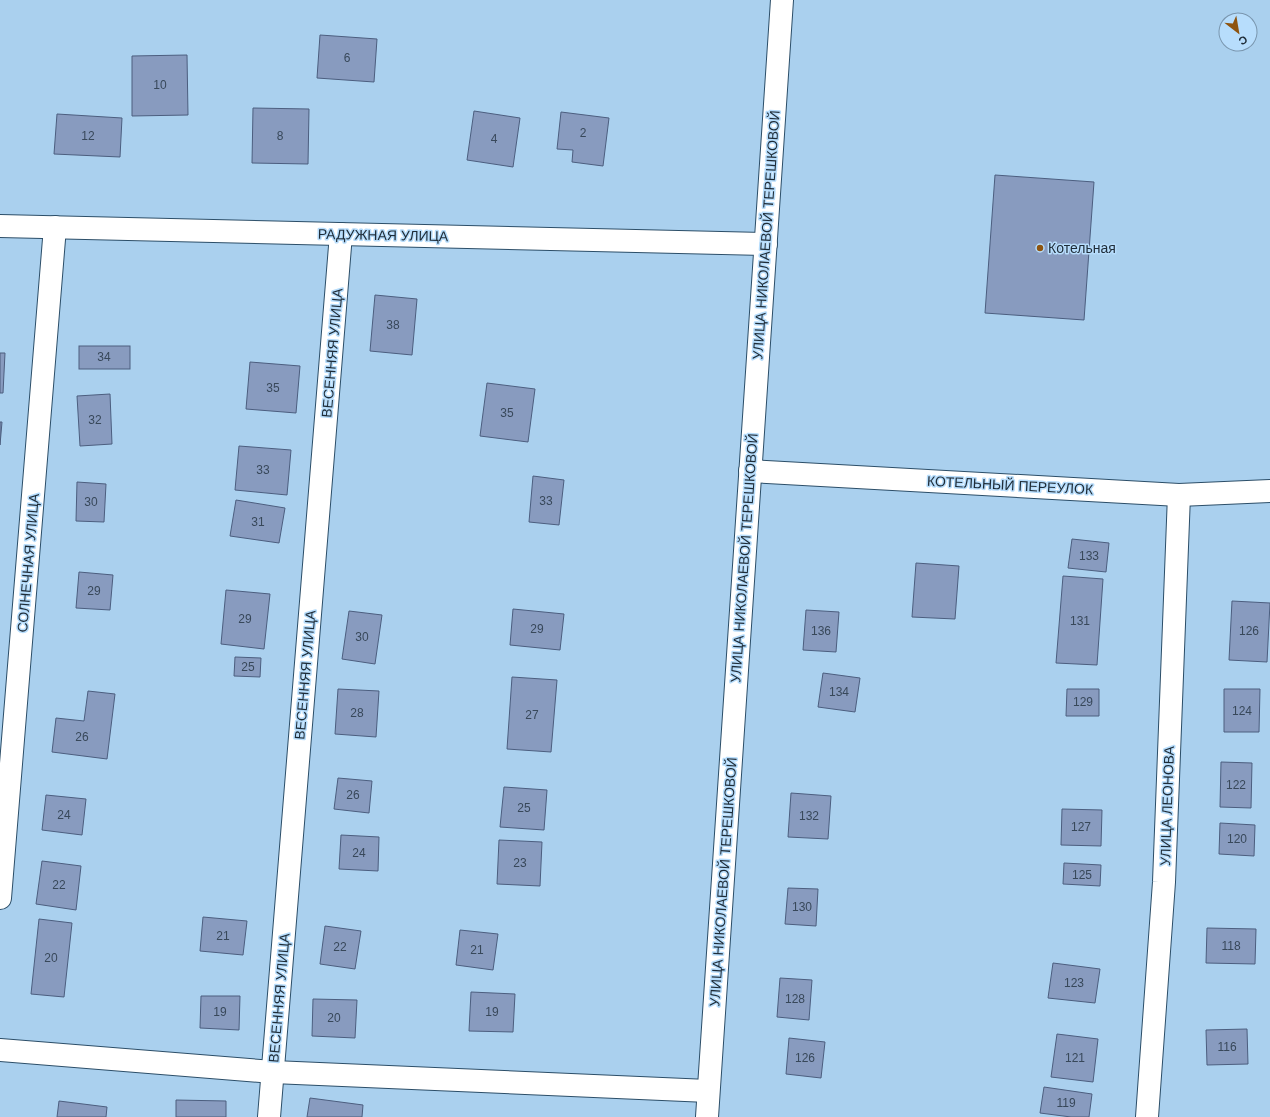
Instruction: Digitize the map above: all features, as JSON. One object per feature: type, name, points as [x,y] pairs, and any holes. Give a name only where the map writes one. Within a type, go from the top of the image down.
[{"type":"street","name":"УЛИЦА НИКОЛАЕВОЙ ТЕРЕШКОВОЙ","points":[[707,1117],[782,0]]},
{"type":"street","name":"РАДУЖНАЯ УЛИЦА","points":[[0,226],[766,244]]},
{"type":"street","name":"СОЛНЕЧНАЯ УЛИЦА","points":[[0,898],[55,227]]},
{"type":"street","name":"ВЕСЕННЯЯ УЛИЦА","points":[[269,1117],[341,234]]},
{"type":"street","name":"КОТЕЛЬНЫЙ ПЕРЕУЛОК","points":[[750,471],[1179,495],[1270,491]]},
{"type":"street","name":"УЛИЦА ЛЕОНОВА","points":[[1148,1117],[1164,882],[1179,495]]},
{"type":"street","points":[[0,1050],[273,1072],[708,1091]]},
{"type":"building","points":[[320,35],[377,39],[374,82],[317,78]]},
{"type":"building","points":[[187,55],[188,115],[132,116],[132,56]]},
{"type":"building","points":[[253,108],[309,109],[308,164],[252,163]]},
{"type":"building","points":[[474,111],[520,118],[513,167],[467,160]]},
{"type":"building","points":[[561,112],[609,118],[603,166],[572,162],[573,150],[557,149]]},
{"type":"building","points":[[57,114],[122,118],[120,157],[54,154]]},
{"type":"building","name":"Котельная","points":[[995,175],[1094,182],[1084,320],[985,313]]},
{"type":"building","points":[[375,295],[417,299],[412,355],[370,351]]},
{"type":"building","points":[[79,346],[130,346],[130,369],[79,369]]},
{"type":"building","points":[[0,353],[5,353],[3,393],[0,393]]},
{"type":"building","points":[[250,362],[300,366],[296,413],[246,409]]},
{"type":"building","points":[[487,383],[535,389],[528,442],[480,436]]},
{"type":"building","points":[[110,394],[112,444],[80,446],[77,396]]},
{"type":"building","points":[[0,422],[2,422],[0,445]]},
{"type":"building","points":[[239,446],[291,450],[287,495],[235,490]]},
{"type":"building","points":[[533,476],[564,480],[559,525],[529,522]]},
{"type":"building","points":[[77,482],[106,484],[104,522],[76,521]]},
{"type":"building","points":[[236,500],[285,508],[279,543],[230,536]]},
{"type":"building","points":[[1072,539],[1109,543],[1106,572],[1068,568]]},
{"type":"building","points":[[916,563],[959,566],[955,619],[912,617]]},
{"type":"building","points":[[79,572],[113,575],[110,610],[76,608]]},
{"type":"building","points":[[1063,576],[1103,579],[1097,665],[1056,663]]},
{"type":"building","points":[[226,590],[270,594],[264,649],[221,644]]},
{"type":"building","points":[[1232,601],[1270,603],[1267,662],[1229,660]]},
{"type":"building","points":[[513,609],[564,614],[560,650],[510,645]]},
{"type":"building","points":[[806,610],[839,612],[836,652],[803,650]]},
{"type":"building","points":[[349,611],[382,615],[375,664],[342,659]]},
{"type":"building","points":[[235,657],[261,658],[260,677],[234,676]]},
{"type":"building","points":[[823,673],[860,678],[855,712],[818,707]]},
{"type":"building","points":[[512,677],[557,680],[551,752],[507,749]]},
{"type":"building","points":[[338,689],[379,691],[376,737],[335,734]]},
{"type":"building","points":[[1067,689],[1099,689],[1099,716],[1066,716]]},
{"type":"building","points":[[1224,689],[1260,689],[1259,732],[1224,732]]},
{"type":"building","points":[[88,691],[115,694],[107,759],[52,752],[56,718],[84,721]]},
{"type":"building","points":[[1221,762],[1252,763],[1251,808],[1220,807]]},
{"type":"building","points":[[338,778],[372,781],[369,813],[334,809]]},
{"type":"building","points":[[504,787],[547,790],[544,830],[500,827]]},
{"type":"building","points":[[791,793],[831,796],[828,839],[788,837]]},
{"type":"building","points":[[46,795],[86,799],[82,835],[42,830]]},
{"type":"building","points":[[1062,809],[1102,810],[1101,846],[1061,845]]},
{"type":"building","points":[[1220,823],[1255,825],[1254,856],[1219,854]]},
{"type":"building","points":[[341,835],[379,837],[378,871],[339,869]]},
{"type":"building","points":[[499,840],[542,842],[540,886],[497,884]]},
{"type":"building","points":[[42,861],[81,866],[76,910],[36,904]]},
{"type":"building","points":[[1064,863],[1101,865],[1100,886],[1063,884]]},
{"type":"building","points":[[788,888],[818,889],[816,926],[785,924]]},
{"type":"building","points":[[203,917],[247,921],[243,955],[200,951]]},
{"type":"building","points":[[39,919],[72,923],[64,997],[31,994]]},
{"type":"building","points":[[325,926],[361,931],[355,969],[320,964]]},
{"type":"building","points":[[1207,928],[1256,929],[1255,964],[1206,963]]},
{"type":"building","points":[[460,930],[498,934],[493,970],[456,965]]},
{"type":"building","points":[[1053,963],[1100,969],[1095,1003],[1048,998]]},
{"type":"building","points":[[780,978],[812,980],[809,1020],[777,1017]]},
{"type":"building","points":[[471,992],[515,994],[513,1032],[469,1031]]},
{"type":"building","points":[[201,996],[240,996],[239,1030],[200,1028]]},
{"type":"building","points":[[313,999],[357,1000],[355,1038],[312,1036]]},
{"type":"building","points":[[1247,1029],[1248,1064],[1207,1065],[1206,1030]]},
{"type":"building","points":[[1057,1034],[1098,1039],[1093,1082],[1051,1077]]},
{"type":"building","points":[[789,1038],[825,1042],[821,1078],[786,1074]]},
{"type":"building","points":[[1044,1087],[1092,1094],[1089,1117],[1071,1117],[1040,1113]]},
{"type":"building","points":[[310,1098],[363,1105],[362,1117],[307,1117]]},
{"type":"building","points":[[176,1100],[226,1101],[226,1117],[176,1117]]},
{"type":"building","points":[[59,1101],[107,1107],[106,1117],[57,1117]]},
{"type":"place","name":"Котельная","points":[[1040,248]]}]
